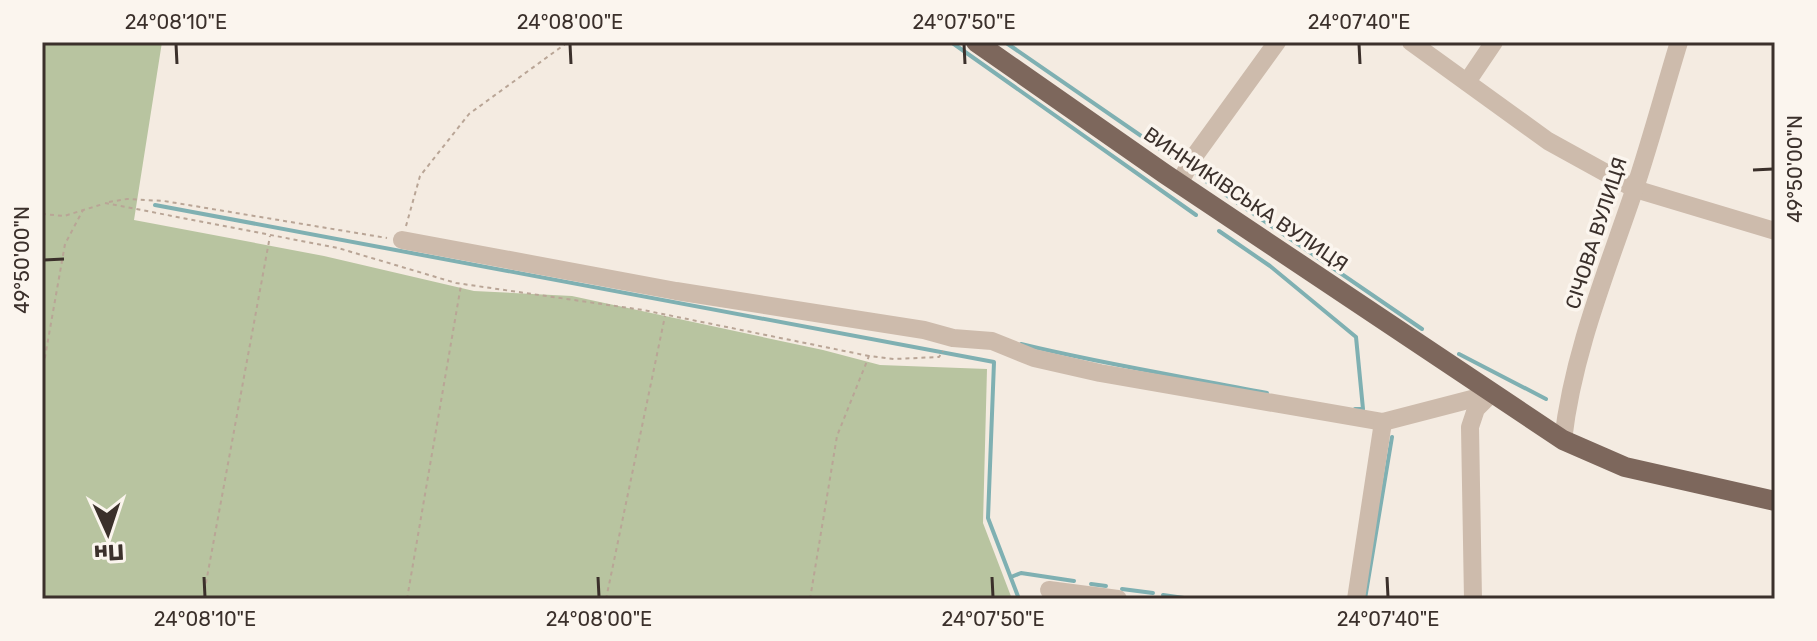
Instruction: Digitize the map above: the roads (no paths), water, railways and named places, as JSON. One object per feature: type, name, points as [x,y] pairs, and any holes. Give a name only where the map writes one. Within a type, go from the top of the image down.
[{"type":"main road","name":"ВИННИКІВСЬКА ВУЛИЦЯ","points":[[976,42],[1179,184],[1563,440],[1625,467],[1775,501]]},
{"type":"street","points":[[1179,184],[1193,158],[1277,42]]},
{"type":"street","points":[[1411,42],[1548,141],[1635,189],[1775,231]]},
{"type":"street","points":[[1467,82],[1494,42]]},
{"type":"street","name":"СІЧОВА ВУЛИЦЯ","points":[[1563,440],[1572,381],[1679,42]]},
{"type":"street","points":[[402,240],[676,291],[924,330],[953,338],[992,341],[1034,358],[1100,373],[1383,422],[1491,394]]},
{"type":"street","points":[[1473,599],[1470,427],[1476,409],[1491,394]]},
{"type":"street","points":[[1356,599],[1383,422]]},
{"type":"street","points":[[1049,590],[1118,599]]},
{"type":"waterway","points":[[951,42],[1196,215]]},
{"type":"waterway","points":[[1005,42],[1179,162]]},
{"type":"waterway","points":[[1197,175],[1422,329]]},
{"type":"waterway","points":[[155,205],[994,362],[988,518],[1019,599]]},
{"type":"waterway","points":[[1219,231],[1270,266],[1356,337],[1363,409],[1355,409]]},
{"type":"waterway","points":[[1021,344],[1267,393]]},
{"type":"waterway","points":[[1459,354],[1546,399]]},
{"type":"waterway","points":[[1365,599],[1392,437]]},
{"type":"waterway","points":[[1011,577],[1021,573],[1074,581]]},
{"type":"waterway","points":[[1091,584],[1106,586]]},
{"type":"waterway","points":[[1122,589],[1153,593]]},
{"type":"waterway","points":[[1163,595],[1191,599]]}]
